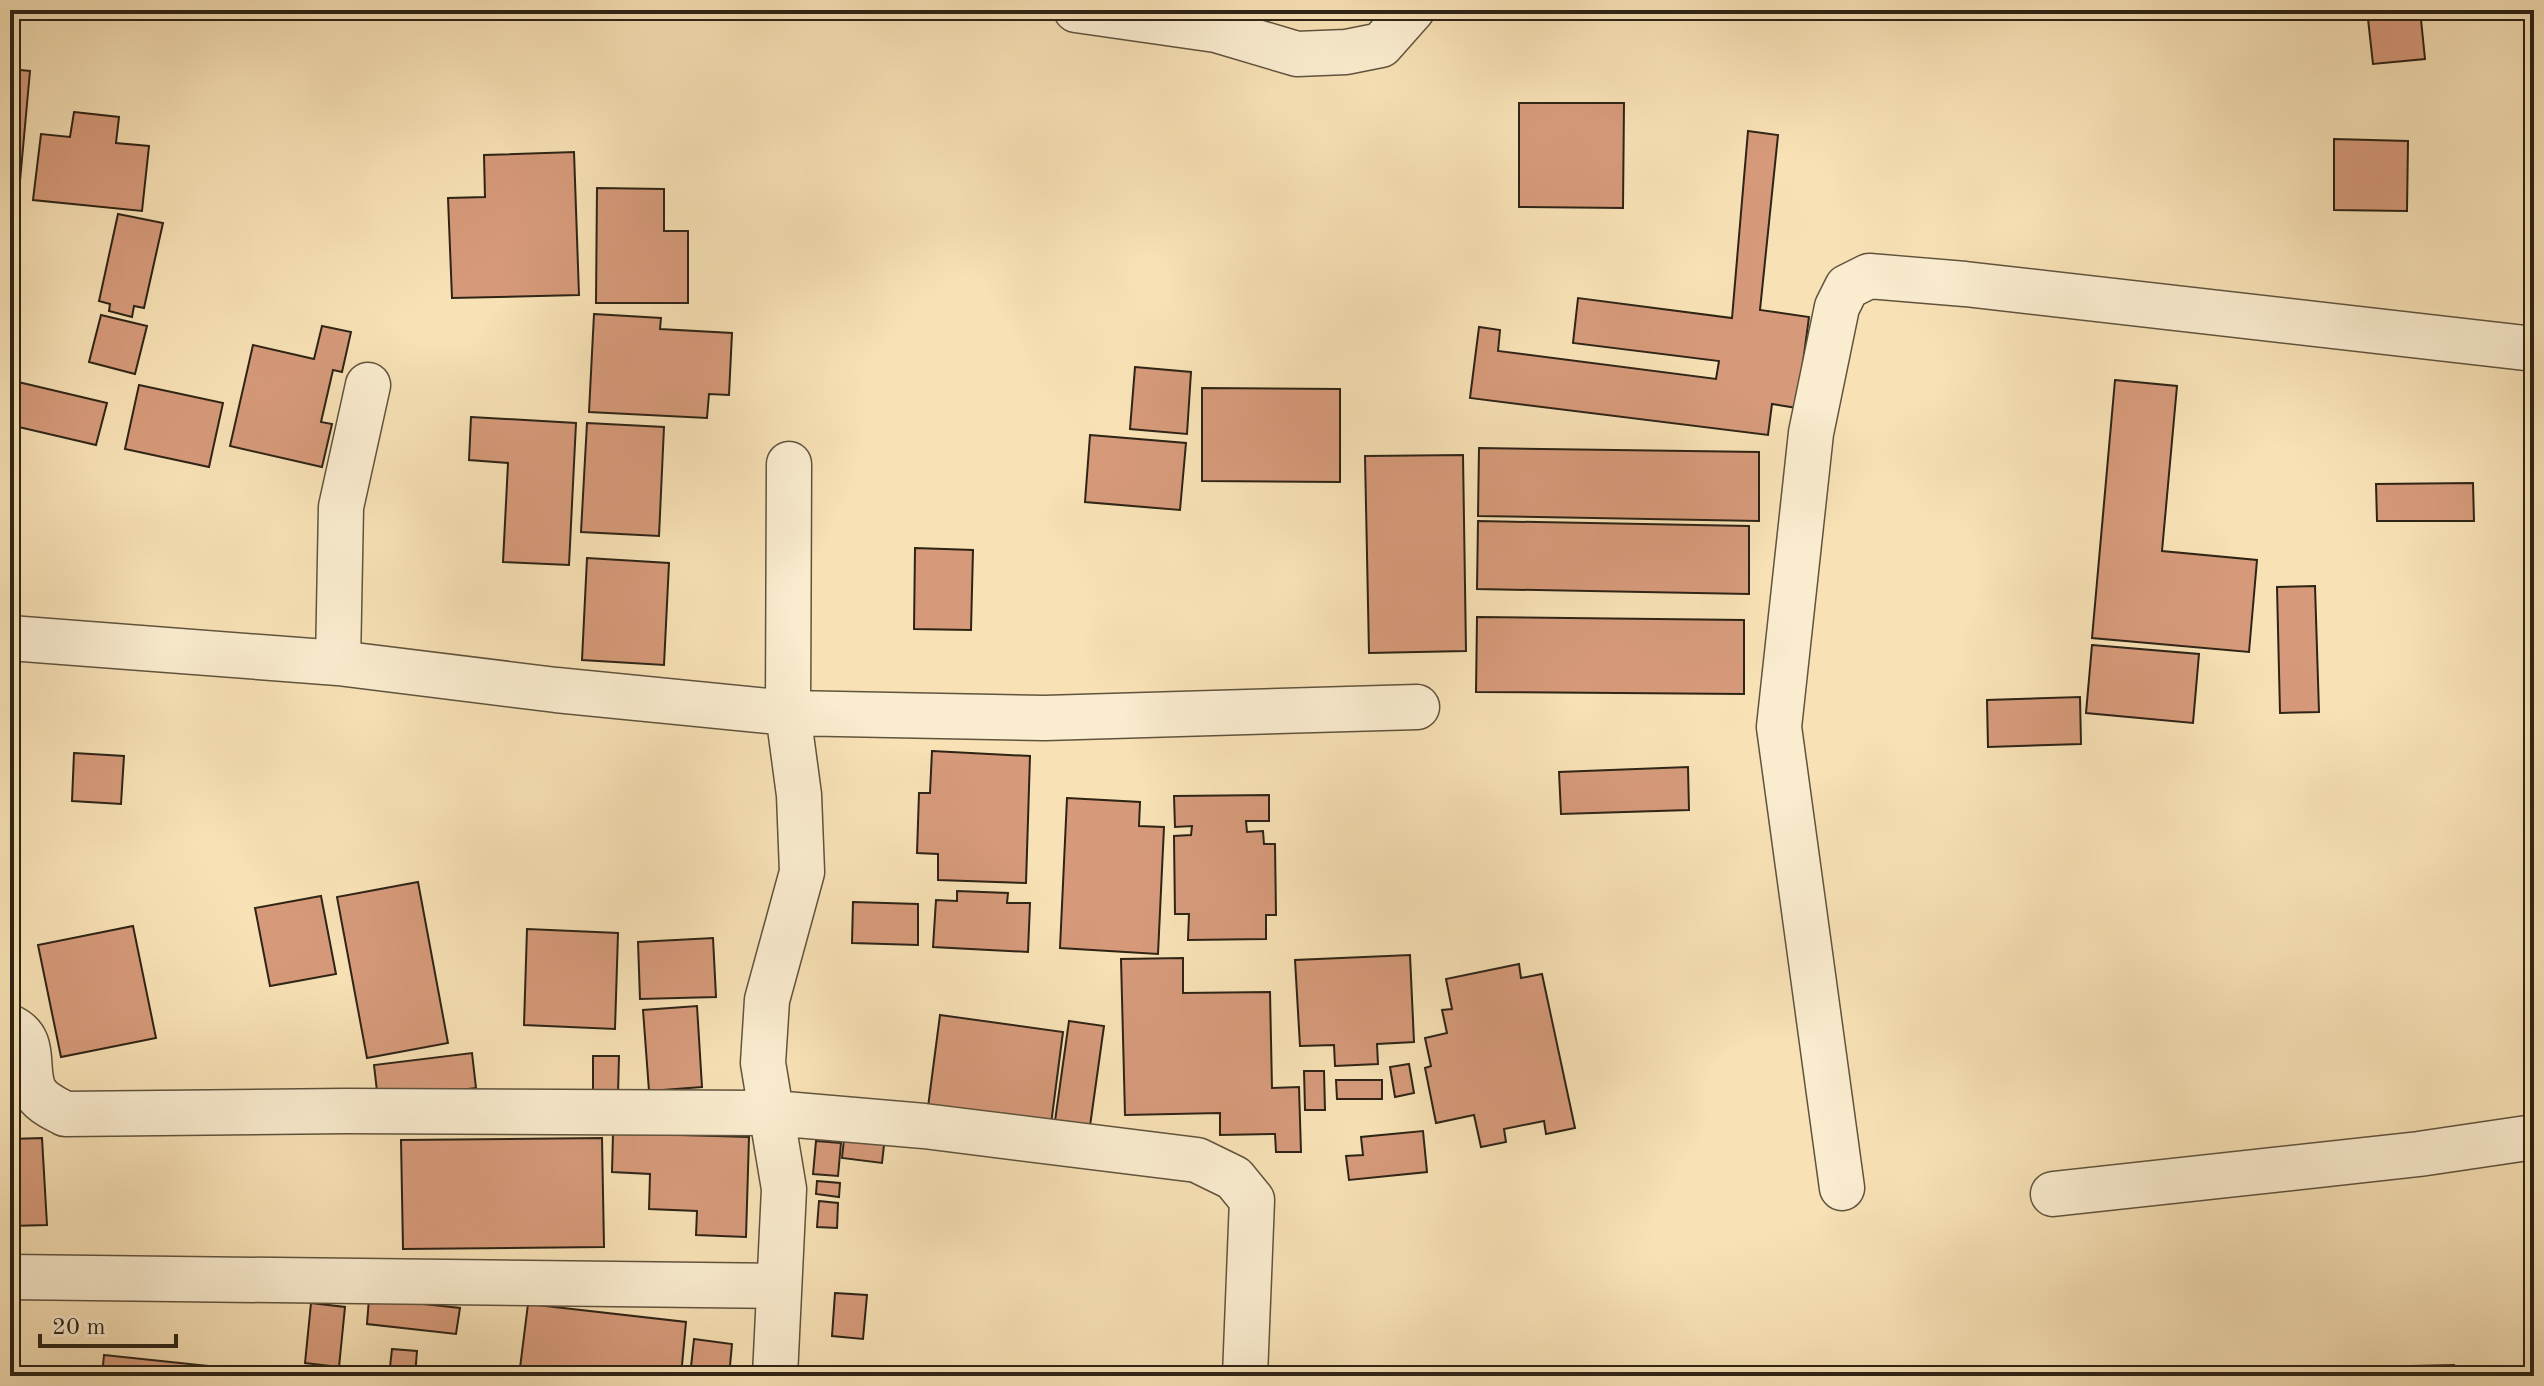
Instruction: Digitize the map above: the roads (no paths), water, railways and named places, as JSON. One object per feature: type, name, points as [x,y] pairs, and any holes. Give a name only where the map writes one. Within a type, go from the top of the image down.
[{"type":"street","points":[[1076,10],[1216,30],[1297,54],[1346,52],[1381,45],[1412,10]]},
{"type":"street","points":[[1842,1188],[1779,727],[1784,653],[1811,433],[1837,307],[1847,287],[1869,276],[1965,284],[2534,349]]},
{"type":"street","points":[[338,663],[341,507],[368,385]]},
{"type":"street","points":[[775,1376],[784,1189],[763,1063],[767,1000],[802,872],[799,795],[788,713],[789,464]]},
{"type":"street","points":[[10,638],[338,663],[556,690],[788,713],[1045,718],[1417,707]]},
{"type":"street","points":[[10,1027],[20,1032],[28,1045],[34,1090],[45,1102],[65,1114],[345,1111],[773,1113],[924,1126],[1197,1160],[1234,1178],[1252,1200],[1245,1376]]},
{"type":"street","points":[[2053,1194],[2419,1154],[2534,1137]]},
{"type":"street","points":[[10,1277],[779,1286]]}]
